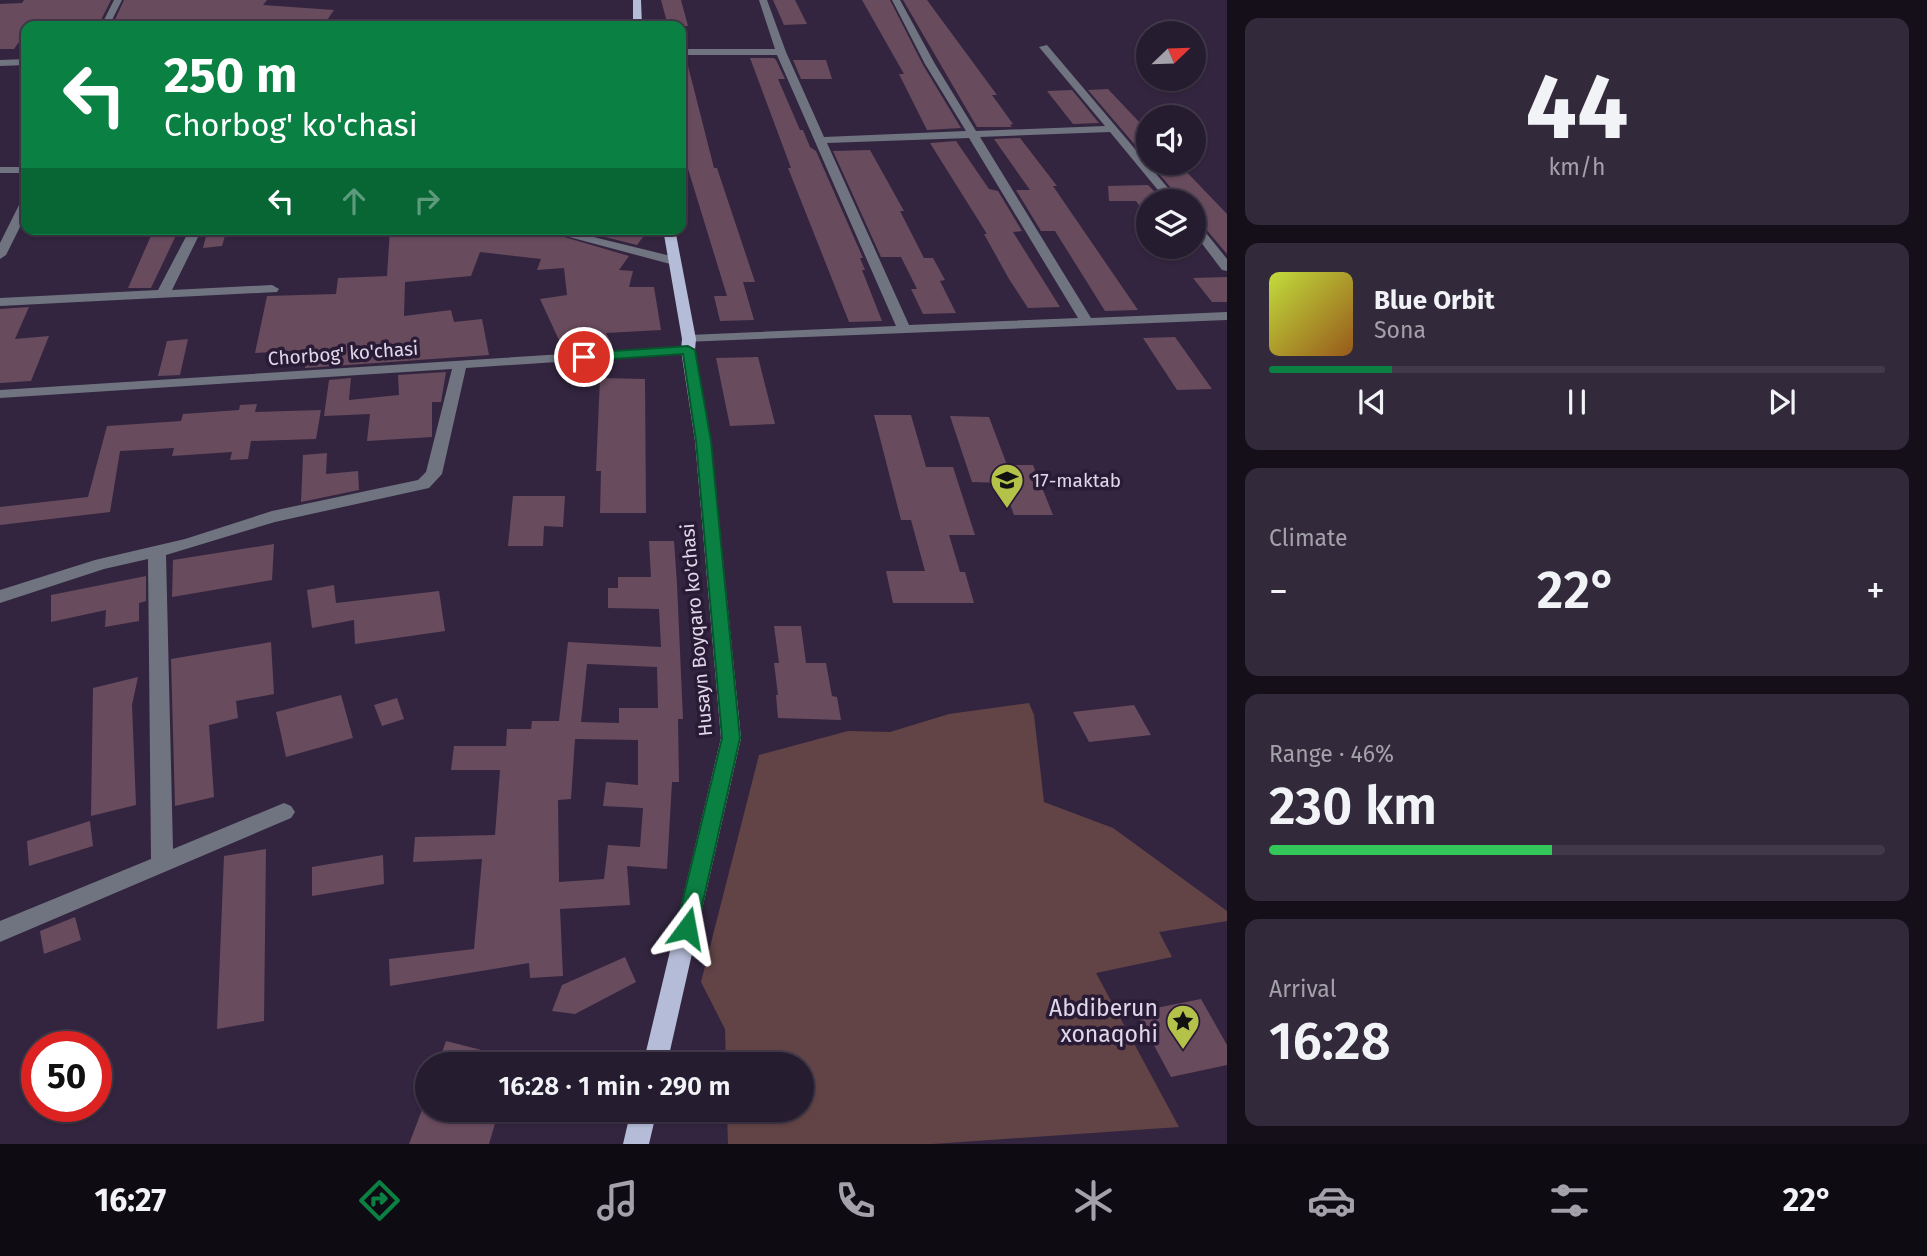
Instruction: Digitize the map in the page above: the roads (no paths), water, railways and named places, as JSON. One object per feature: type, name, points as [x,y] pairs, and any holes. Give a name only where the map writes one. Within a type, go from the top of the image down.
[{"type":"main road","points":[[637,0],[638,21]]},
{"type":"main road","name":"Husayn Boyqaro ko'chasi","points":[[658,1052],[731,738],[704,441],[669,235]]},
{"type":"main road","points":[[636,1144],[642,1122]]},
{"type":"street","points":[[108,21],[118,0]]},
{"type":"street","points":[[763,0],[781,52],[904,329]]},
{"type":"street","points":[[896,0],[930,64],[1087,322]]},
{"type":"street","points":[[1044,47],[1163,189]]},
{"type":"street","points":[[686,52],[781,52]]},
{"type":"street","points":[[0,63],[21,62]]},
{"type":"street","points":[[820,139],[1113,129]]},
{"type":"street","points":[[0,170],[21,170]]},
{"type":"street","points":[[0,256],[21,213]]},
{"type":"street","points":[[163,294],[194,235]]},
{"type":"street","points":[[569,235],[674,261]]},
{"type":"street","points":[[1206,241],[1227,267]]},
{"type":"street","points":[[0,302],[272,289]]},
{"type":"street","name":"Сhorbog' ko'chasi","points":[[0,394],[460,365],[689,344],[904,329],[1227,316]]},
{"type":"street","points":[[0,597],[101,564],[157,551],[272,517],[423,484],[434,474],[460,365]]},
{"type":"street","points":[[157,551],[162,864]]},
{"type":"street","points":[[0,932],[285,812]]},
{"type":"place","name":"17-maktab","points":[[1007,510]]},
{"type":"place","name":"Abdiberun xonaqohi","points":[[1183,1051]]}]
